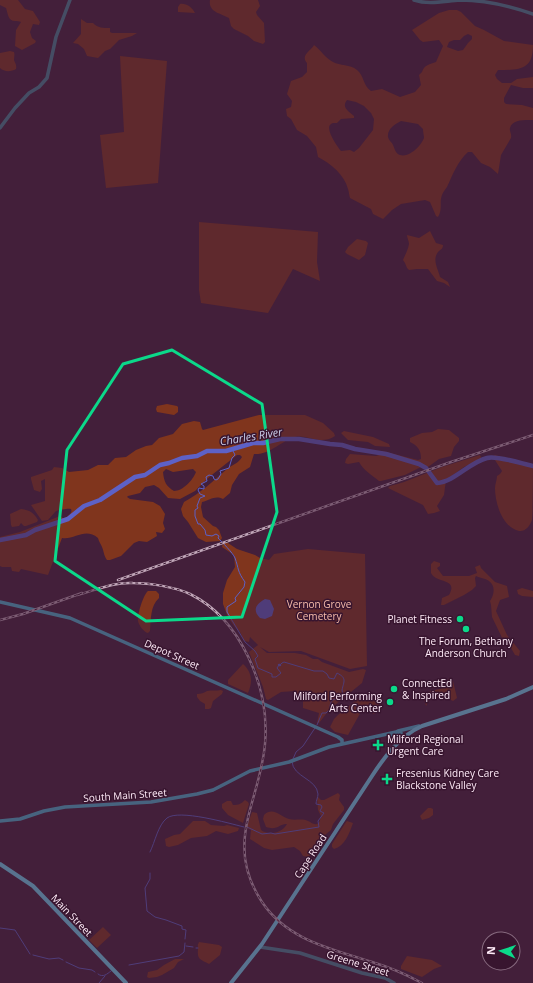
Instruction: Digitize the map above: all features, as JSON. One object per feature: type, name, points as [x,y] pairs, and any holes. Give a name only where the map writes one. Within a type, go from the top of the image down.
[{"type":"main road","name":"Depot Street","points":[[0,602],[70,618],[340,738],[348,743]]},
{"type":"main road","points":[[393,748],[396,740],[394,734],[401,733],[403,738],[422,726],[506,698],[533,687]]},
{"type":"main road","name":"South Main Street","points":[[0,821],[20,819],[44,811],[65,807],[151,802],[186,796],[212,790],[248,772],[292,761],[325,748],[394,734],[422,726]]},
{"type":"main road","points":[[333,735],[340,745]]},
{"type":"main road","points":[[340,738],[342,740],[340,745]]},
{"type":"main road","name":"Cape Road","points":[[230,983],[260,947],[372,776],[393,748],[403,738]]},
{"type":"main road","name":"Main Street","points":[[0,864],[33,886],[126,983]]},
{"type":"street","points":[[0,128],[28,93],[39,87],[47,78],[55,39],[70,0]]},
{"type":"street","points":[[414,0],[426,3],[462,0],[507,6],[533,14]]},
{"type":"street","name":"Greene Street","points":[[260,947],[299,953],[363,974],[385,978],[394,983]]},
{"type":"highlighted area","points":[[172,350],[262,404],[277,512],[242,617],[146,621],[55,561],[67,450],[123,364]]},
{"type":"green space","points":[[0,0],[18,0],[25,9],[33,11],[40,22],[39,25],[33,24],[30,32],[32,38],[36,41],[35,43],[22,50],[15,46],[16,30],[21,22],[11,20],[6,8],[0,5]]},
{"type":"green space","points":[[210,0],[258,0],[260,6],[256,12],[264,23],[265,42],[263,44],[254,41],[248,36],[234,29],[231,26],[229,18],[213,10]]},
{"type":"green space","points":[[180,4],[189,6],[195,13],[178,12],[178,7]]},
{"type":"green space","points":[[449,10],[457,10],[475,26],[504,41],[533,45],[531,59],[528,64],[519,69],[498,70],[495,75],[502,83],[511,83],[517,79],[533,77],[533,88],[523,88],[511,85],[504,98],[504,102],[506,104],[522,105],[533,108],[533,120],[520,121],[511,125],[511,138],[501,155],[498,174],[490,167],[481,163],[472,152],[468,152],[461,159],[442,194],[438,217],[436,216],[430,202],[425,200],[401,204],[383,219],[373,214],[371,209],[350,198],[346,184],[340,174],[332,166],[318,157],[316,147],[307,136],[297,130],[291,119],[287,116],[286,109],[291,107],[292,101],[287,94],[291,81],[302,77],[307,72],[305,55],[314,45],[333,62],[357,70],[368,89],[371,91],[382,89],[400,97],[415,92],[421,85],[419,75],[426,66],[436,62],[443,46],[439,40],[423,42],[412,30],[439,13]],"holes":[[[468,34],[472,36],[472,39],[463,50],[458,51],[447,47],[449,42],[460,40]],[[347,100],[364,106],[371,113],[374,119],[373,130],[354,152],[350,150],[341,151],[329,130],[329,126],[332,123],[337,123],[341,119],[354,118],[354,116],[345,107]],[[401,121],[418,124],[423,129],[424,138],[414,151],[407,155],[400,155],[395,151],[393,144],[388,137],[390,129]]]},
{"type":"green space","points":[[81,19],[87,23],[93,23],[99,27],[110,28],[110,32],[112,33],[137,33],[119,40],[98,58],[87,56],[84,49],[78,44],[73,43],[81,34]]},
{"type":"green space","points":[[10,51],[14,52],[16,69],[6,71],[0,68],[0,53]]},
{"type":"green space","points":[[120,56],[167,61],[158,183],[106,188],[100,135],[124,132]]},
{"type":"green space","points":[[199,222],[318,232],[317,262],[320,281],[293,269],[268,313],[201,303],[199,290]]},
{"type":"green space","points":[[430,231],[436,243],[443,245],[436,255],[435,261],[440,277],[448,282],[450,287],[437,281],[428,269],[409,270],[403,260],[409,244],[407,235],[419,238]]},
{"type":"green space","points":[[357,239],[368,243],[365,255],[359,260],[345,252]]},
{"type":"green space","points":[[167,404],[177,406],[178,412],[174,415],[157,412],[157,406]]},
{"type":"green space","points":[[259,415],[305,415],[323,423],[334,433],[335,436],[324,440],[295,437],[270,450],[260,454],[254,454],[250,467],[239,474],[232,485],[230,493],[223,499],[215,498],[202,502],[201,507],[203,517],[219,530],[222,538],[220,541],[206,542],[198,538],[183,516],[181,509],[184,502],[202,491],[227,469],[239,461],[242,457],[240,455],[237,455],[208,478],[195,491],[180,499],[168,498],[159,488],[154,485],[145,487],[140,493],[128,496],[127,497],[130,499],[153,502],[160,506],[165,514],[163,523],[165,529],[162,533],[156,532],[157,536],[147,542],[139,541],[134,543],[121,556],[107,560],[98,538],[93,535],[84,534],[62,538],[48,575],[21,569],[19,572],[12,571],[11,567],[0,566],[0,537],[20,532],[60,516],[64,519],[71,512],[71,509],[56,511],[48,520],[42,521],[31,505],[45,501],[45,479],[41,481],[42,489],[40,492],[34,490],[31,477],[52,470],[54,467],[62,468],[69,472],[88,470],[98,465],[108,465],[115,458],[126,457],[136,450],[152,445],[159,438],[173,434],[182,424],[194,421],[200,422],[203,430]],"holes":[[[166,469],[173,472],[193,469],[196,472],[193,478],[177,491],[174,491],[169,487],[164,478],[163,472]]]},
{"type":"green space","points":[[438,429],[449,430],[459,438],[459,441],[454,447],[451,456],[439,459],[428,467],[423,466],[405,475],[379,481],[365,470],[359,462],[348,464],[345,463],[350,454],[376,456],[382,451],[418,460],[421,459],[420,451],[410,442],[410,438]]},
{"type":"green space","points":[[344,431],[373,437],[389,444],[390,447],[375,446],[368,442],[348,440],[341,433]]},
{"type":"green space","points":[[480,455],[481,459],[464,467],[446,480],[444,495],[437,506],[440,511],[428,514],[423,505],[388,488],[442,467]]},
{"type":"green space","points":[[495,455],[533,465],[532,520],[529,526],[523,531],[513,529],[508,525],[498,507],[495,486],[497,476],[502,471],[493,457]]},
{"type":"green space","points":[[21,509],[27,510],[33,514],[38,520],[37,522],[26,526],[21,523],[19,526],[12,527],[10,514]]},
{"type":"green space","name":"Vernon Grove Cemetery","points":[[223,543],[228,543],[237,549],[269,560],[274,554],[308,549],[365,554],[367,666],[350,669],[301,651],[269,652],[260,647],[267,653],[295,653],[306,655],[349,672],[363,669],[366,670],[362,683],[330,709],[319,723],[317,723],[319,713],[303,708],[303,700],[295,691],[281,692],[268,700],[266,699],[263,687],[249,652],[258,645],[250,637],[249,642],[244,641],[240,632],[228,617],[223,604],[223,593],[227,580],[235,567],[234,555],[222,547]]},
{"type":"green space","points":[[434,561],[440,563],[440,566],[437,568],[443,576],[469,576],[477,573],[475,567],[480,565],[481,568],[495,582],[507,586],[509,597],[500,600],[496,611],[507,635],[520,651],[519,656],[515,655],[511,648],[506,646],[492,617],[490,601],[494,591],[493,585],[486,579],[476,576],[476,586],[472,590],[444,605],[441,605],[442,598],[449,595],[451,587],[448,583],[434,577],[431,574],[431,564]]},
{"type":"green space","points":[[522,588],[533,591],[533,597],[518,594],[517,590]]},
{"type":"green space","points":[[148,591],[156,591],[159,594],[159,598],[152,609],[150,631],[148,633],[141,627],[138,618],[142,601]]},
{"type":"green space","points":[[243,664],[251,677],[251,685],[248,693],[228,684],[228,680]]},
{"type":"green space","points":[[449,678],[453,681],[457,698],[453,701],[445,697],[430,699],[426,706],[423,695],[424,693],[443,688],[447,685]]},
{"type":"green space","points":[[207,691],[223,691],[222,694],[213,701],[211,708],[209,709],[205,709],[205,704],[197,697],[197,694]]},
{"type":"green space","points":[[365,693],[372,697],[378,697],[382,707],[381,710],[374,714],[364,709],[362,710],[348,735],[335,732],[330,727],[334,719]]},
{"type":"green space","points":[[338,793],[340,795],[339,800],[344,807],[344,810],[333,824],[331,830],[325,835],[324,842],[318,844],[317,850],[308,857],[303,856],[300,851],[294,847],[272,850],[264,848],[250,839],[251,830],[247,828],[247,826],[252,812],[257,813],[261,830],[268,833],[275,833],[282,830],[287,824],[276,828],[266,827],[263,819],[264,815],[271,812],[277,813],[289,819],[303,820],[317,824],[321,816],[318,810],[317,798],[318,797],[321,800],[324,800]]},
{"type":"green space","points":[[245,800],[249,804],[243,823],[228,815],[222,808],[222,804],[227,801],[231,801],[233,805],[235,805],[240,804]]},
{"type":"green space","points":[[428,808],[433,809],[433,815],[422,820],[420,816]]},
{"type":"green space","points":[[193,821],[205,821],[211,825],[227,825],[239,828],[238,831],[228,834],[216,831],[207,836],[191,838],[178,845],[169,847],[166,846],[165,839],[180,834]]},
{"type":"green space","points":[[347,821],[353,823],[348,835],[341,845],[334,849],[332,844]]},
{"type":"green space","points":[[103,927],[111,935],[97,948],[89,940]]},
{"type":"green space","points":[[199,942],[219,945],[222,947],[220,955],[209,964],[201,960],[198,955]]},
{"type":"green space","points":[[407,956],[432,960],[442,966],[434,969],[422,977],[401,969],[401,966]]},
{"type":"green space","points":[[175,959],[184,959],[178,962],[174,968],[162,975],[157,977],[147,977],[148,972],[157,970]]},
{"type":"shaded area","points":[[265,599],[270,600],[274,609],[272,616],[265,619],[260,618],[256,612],[256,607]]},
{"type":"waterway","name":"Charles River","points":[[0,540],[26,535],[35,530],[68,519],[84,506],[100,500],[135,477],[145,475],[160,465],[182,458],[197,456],[207,451],[226,451],[253,443],[263,443],[280,439],[299,439],[342,445],[355,449],[386,454],[419,464],[426,468],[437,483],[450,479],[474,463],[491,457],[533,466]]},
{"type":"waterway","points":[[235,448],[233,451],[235,455],[232,458],[229,468],[220,471],[221,474],[218,479],[216,480],[213,476],[209,475],[206,477],[207,481],[201,484],[204,486],[204,489],[199,488],[198,490],[200,494],[205,496],[200,498],[197,506],[198,508],[195,510],[195,516],[198,524],[200,524],[205,530],[206,535],[212,536],[216,534],[219,536],[218,538],[234,556],[239,572],[245,582],[244,587],[235,598],[236,601],[227,607],[227,612],[245,642],[255,651],[258,656],[255,659],[258,668],[272,674],[272,677],[276,677],[281,673],[277,668],[279,665]]},
{"type":"waterway","points":[[280,665],[284,662],[314,671],[323,671],[329,678],[334,679],[337,673],[344,678],[342,690],[343,696],[332,701],[330,709],[326,713],[322,713],[317,725]]},
{"type":"waterway","points":[[293,759],[296,752],[303,746],[315,728]]},
{"type":"waterway","points":[[247,827],[262,834],[275,834],[319,827],[318,821],[324,813],[320,811],[322,807],[321,805],[316,804],[318,794],[317,789],[296,771],[292,762]]},
{"type":"waterway","points":[[150,852],[161,825],[167,818],[173,816],[192,816],[244,827]]},
{"type":"waterway","points":[[150,873],[150,879],[145,888],[147,911],[155,917],[182,926],[182,929],[186,930],[185,939]]},
{"type":"waterway","points":[[0,928],[15,930],[30,954]]},
{"type":"waterway","points":[[129,965],[179,956],[184,952],[185,943]]},
{"type":"waterway","points":[[186,946],[193,947]]},
{"type":"waterway","points":[[33,955],[49,959],[59,958],[63,960]]},
{"type":"waterway","points":[[66,962],[79,968],[92,970],[95,972]]},
{"type":"waterway","points":[[98,974],[103,976],[111,971]]},
{"type":"waterway","points":[[99,983],[105,976]]},
{"type":"railway","points":[[118,580],[451,462],[533,435]]},
{"type":"railway","points":[[77,595],[126,583],[162,586],[177,589],[190,594],[208,605],[224,620],[248,657],[257,679],[263,700],[265,744],[262,765],[247,823],[244,841],[245,861],[251,881],[262,902],[273,915],[298,935],[328,948],[393,969],[422,983]]},
{"type":"railway","points":[[0,620],[23,614],[82,593]]},
{"type":"place","name":"Planet Fitness","points":[[460,619]]},
{"type":"place","name":"The Forum, Bethany Anderson Church","points":[[466,629]]},
{"type":"place","name":"ConnectEd & Inspired","points":[[394,689]]},
{"type":"place","name":"Milford Performing Arts Center","points":[[390,702]]},
{"type":"place","name":"Milford Regional Urgent Care","points":[[378,745]]},
{"type":"place","name":"Fresenius Kidney Care Blackstone Valley","points":[[387,779]]}]
